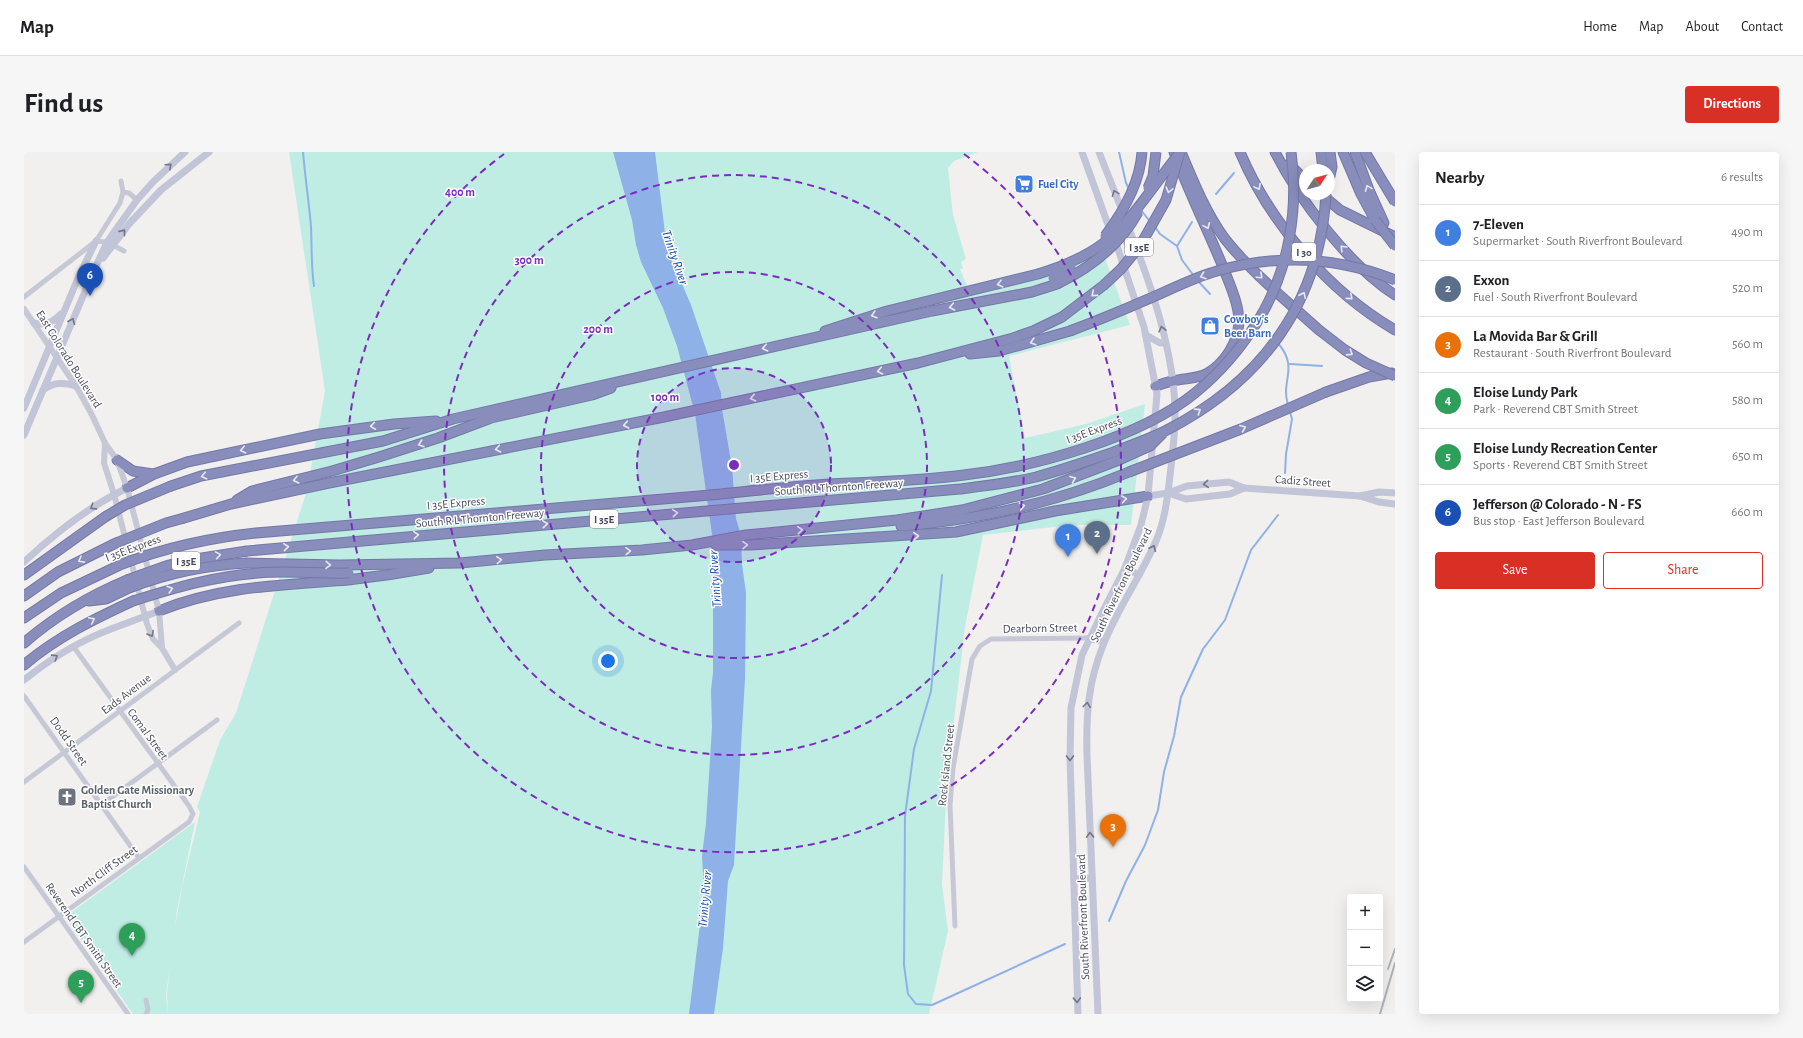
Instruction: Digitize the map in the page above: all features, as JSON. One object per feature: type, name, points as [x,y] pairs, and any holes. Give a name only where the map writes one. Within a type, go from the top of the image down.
[{"type":"highway","points":[[1032,292],[1080,261],[1102,240],[1116,222],[1136,184],[1141,164],[1142,152]]},
{"type":"highway","points":[[24,575],[105,517],[125,506],[171,486],[201,476],[390,439],[453,419],[803,340],[845,332],[932,311],[1032,292],[1057,284],[1074,276],[1093,264],[1116,243],[1131,226],[1153,176],[1156,152]]},
{"type":"highway","points":[[1156,386],[1173,381],[1198,377],[1216,366],[1232,347],[1236,338],[1239,322],[1236,301],[1214,244],[1174,152]]},
{"type":"highway","points":[[803,340],[844,324],[1038,274],[1066,264],[1104,243],[1123,225],[1180,152],[1199,194],[1224,237],[1257,274],[1319,330],[1345,350],[1366,363],[1395,376]]},
{"type":"highway","name":"I 35E","points":[[24,596],[58,572],[116,542],[166,523],[231,504],[375,473],[664,417],[939,358],[1013,338],[1033,331],[1067,314],[1104,285],[1121,269],[1140,246],[1166,200],[1180,152]]},
{"type":"highway","name":"I 30","points":[[1240,152],[1261,193],[1280,222],[1302,249],[1326,275],[1353,300],[1395,330]]},
{"type":"highway","name":"I 30","points":[[1275,152],[1300,194],[1332,236],[1369,275],[1395,296]]},
{"type":"highway","points":[[1280,152],[1299,173]]},
{"type":"highway","name":"I 35E Express","points":[[24,618],[61,593],[122,564],[152,553],[212,538],[820,485],[964,475],[1027,464],[1095,444],[1146,422],[1194,394],[1234,355],[1250,333],[1267,305],[1279,277],[1287,248],[1293,212],[1294,189],[1291,152]]},
{"type":"highway","points":[[1321,152],[1322,164]]},
{"type":"highway","points":[[1330,152],[1332,164]]},
{"type":"highway","points":[[1343,152],[1361,194],[1395,246]]},
{"type":"highway","points":[[1355,152],[1380,221]]},
{"type":"highway","points":[[1365,152],[1395,202]]},
{"type":"highway","name":"I 35E","points":[[1165,431],[1222,396],[1245,376],[1266,353],[1292,316],[1314,268],[1320,242],[1325,200]]},
{"type":"highway","points":[[1328,200],[1340,210],[1395,237]]},
{"type":"highway","points":[[939,358],[999,351],[1045,338],[1116,314],[1190,280],[1216,271],[1254,262],[1302,259],[1333,262],[1376,273],[1395,280]]},
{"type":"highway","points":[[24,643],[41,628],[81,602],[106,598],[128,584],[204,567],[233,564],[278,563],[340,566],[460,563],[545,555],[642,550],[692,545],[746,535],[815,529],[861,529],[924,524],[983,510],[1029,504],[1079,491],[1241,429],[1326,392],[1369,377],[1395,373]]},
{"type":"highway","points":[[231,504],[252,491],[332,471],[393,453],[491,418],[592,395],[642,377]]},
{"type":"highway","points":[[127,488],[154,474],[187,462],[281,442],[320,434],[394,424],[453,419]]},
{"type":"highway","points":[[983,510],[1119,460],[1150,446],[1165,431]]},
{"type":"highway","name":"South R L Thornton Freeway","points":[[128,584],[183,562],[247,551],[748,506],[960,489],[1001,484],[1069,468],[1114,452],[1165,431]]},
{"type":"highway","points":[[117,460],[133,471],[154,474]]},
{"type":"highway","points":[[692,545],[750,545],[877,536],[915,536],[956,532],[1085,505],[1148,496]]},
{"type":"highway","points":[[159,611],[187,600],[231,590],[381,577],[460,563]]},
{"type":"highway","points":[[24,665],[63,636],[88,622],[133,601],[196,582],[257,573],[411,572]]},
{"type":"main road","points":[[24,435],[92,275],[110,243],[137,200],[153,182],[186,152]]},
{"type":"main road","name":"South Riverfront Boulevard","points":[[1078,1014],[1070,758],[1071,708],[1078,670],[1089,638],[1126,568],[1139,532],[1148,496],[1156,386],[1146,335],[1122,260],[1082,152]]},
{"type":"main road","name":"South Riverfront Boulevard","points":[[1098,1014],[1086,716],[1091,681],[1104,642],[1156,541],[1162,524],[1168,493],[1175,425],[1173,381],[1166,343],[1148,284],[1099,152]]},
{"type":"main road","points":[[1365,152],[1395,198]]},
{"type":"main road","points":[[110,243],[162,190],[205,153]]},
{"type":"main road","points":[[1107,222],[1120,230],[1126,238],[1148,284]]},
{"type":"main road","points":[[24,408],[63,312],[96,241]]},
{"type":"main road","points":[[34,323],[41,325],[48,323],[63,312]]},
{"type":"main road","points":[[1146,335],[1160,343],[1166,343]]},
{"type":"main road","points":[[43,391],[55,383],[76,386]]},
{"type":"main road","name":"Cadiz Street","points":[[1148,496],[1168,493],[1187,486],[1228,482],[1244,488],[1360,496],[1379,502],[1395,504]]},
{"type":"main road","points":[[24,562],[70,522],[114,494],[127,488]]},
{"type":"main road","name":"Cadiz Street","points":[[1168,493],[1186,499],[1230,494],[1244,488]]},
{"type":"main road","name":"Cadiz Street","points":[[1360,496],[1379,492],[1395,493]]},
{"type":"main road","points":[[1126,568],[1139,575]]},
{"type":"main road","points":[[24,680],[53,658],[73,646],[110,629],[159,611]]},
{"type":"main road","points":[[1089,638],[1104,642]]},
{"type":"main road","points":[[1074,879],[1092,878]]},
{"type":"street","points":[[24,296],[96,241],[120,203],[123,192],[121,181]]},
{"type":"street","points":[[123,192],[133,196],[137,200]]},
{"type":"street","points":[[96,241],[110,243],[124,251]]},
{"type":"street","name":"East Colorado Boulevard","points":[[24,309],[76,386],[105,443],[117,460],[127,488],[159,611],[162,648]]},
{"type":"street","name":"East Colorado Boulevard","points":[[105,443],[104,463],[114,494],[145,617],[151,634],[162,648],[175,670]]},
{"type":"street","name":"Eads Avenue","points":[[24,782],[239,623]]},
{"type":"street","name":"Dearborn Street","points":[[992,639],[1089,638]]},
{"type":"street","name":"Rock Island Street","points":[[955,926],[950,804],[953,768],[972,659],[980,646],[992,639]]},
{"type":"street","name":"Comal Street","points":[[73,646],[119,712],[189,806],[193,814]]},
{"type":"street","name":"Dodd Street","points":[[24,696],[140,858]]},
{"type":"street","points":[[101,805],[158,765],[217,720]]},
{"type":"street","name":"North Cliff Street","points":[[24,942],[189,822],[193,814]]},
{"type":"street","name":"Reverend CBT Smith Street","points":[[24,867],[128,1014]]},
{"type":"street","points":[[146,1000],[148,1010],[146,1014]]},
{"type":"green space","points":[[289,152],[978,152],[954,161],[948,168],[953,215],[966,259],[961,262],[963,268],[960,269],[968,288],[1055,264],[1099,242],[1130,325],[1009,356],[1025,438],[1086,424],[1145,404],[1131,525],[1071,525],[983,535],[965,627],[947,779],[942,884],[948,931],[929,1014],[133,1014],[65,917],[195,822],[177,910],[175,927],[182,887],[200,812],[197,807],[220,740],[236,713],[307,490],[325,391]],"holes":[[[170,966],[167,994],[168,1014],[166,995]]]},
{"type":"water","name":"Trinity River","points":[[613,152],[655,152],[667,249],[691,305],[721,393],[722,409],[732,467],[736,519],[741,535],[742,564],[746,593],[745,679],[734,865],[728,881],[723,948],[714,1014],[689,1014],[704,892],[702,856],[706,823],[712,727],[713,541],[695,414],[677,346],[663,308],[641,262],[636,245],[632,220]]},
{"type":"waterway","points":[[303,152],[311,227],[314,286]]},
{"type":"waterway","points":[[1119,152],[1126,183],[1129,189]]},
{"type":"waterway","points":[[1216,194],[1234,173]]},
{"type":"waterway","points":[[1141,210],[1151,223]]},
{"type":"waterway","points":[[1155,227],[1160,234],[1177,246],[1192,222]]},
{"type":"waterway","points":[[1177,246],[1182,260],[1194,276]]},
{"type":"waterway","points":[[1198,281],[1210,294]]},
{"type":"waterway","points":[[1267,333],[1274,339]]},
{"type":"waterway","points":[[1277,342],[1284,351],[1287,359],[1288,374],[1286,396],[1288,405]]},
{"type":"waterway","points":[[1290,364],[1322,366]]},
{"type":"waterway","points":[[1285,473],[1286,454],[1292,419],[1290,412]]},
{"type":"waterway","points":[[1109,921],[1126,881],[1145,845],[1158,810],[1164,772],[1174,736],[1181,697],[1203,649],[1225,620],[1251,550],[1278,515]]},
{"type":"waterway","points":[[942,575],[931,691],[914,749],[905,816],[904,965],[908,994],[916,1004],[932,1005],[1065,944]]},
{"type":"railway","points":[[1388,969],[1395,949]]},
{"type":"railway","points":[[1380,1014],[1395,963]]},
{"type":"place","name":"Fuel City","points":[[1024,184]]},
{"type":"place","name":"Jefferson @ Colorado - N - FS","points":[[90,296]]},
{"type":"place","name":"Cowboy's Beer Barn","points":[[1210,326]]},
{"type":"place","name":"Exxon","points":[[1097,554]]},
{"type":"place","name":"7-Eleven","points":[[1068,557]]},
{"type":"place","name":"Golden Gate Missionary Baptist Church","points":[[67,797]]},
{"type":"place","name":"La Movida Bar & Grill","points":[[1113,847]]},
{"type":"place","name":"Eloise Lundy Park","points":[[132,956]]},
{"type":"place","name":"Eloise Lundy Recreation Center","points":[[81,1003]]}]
